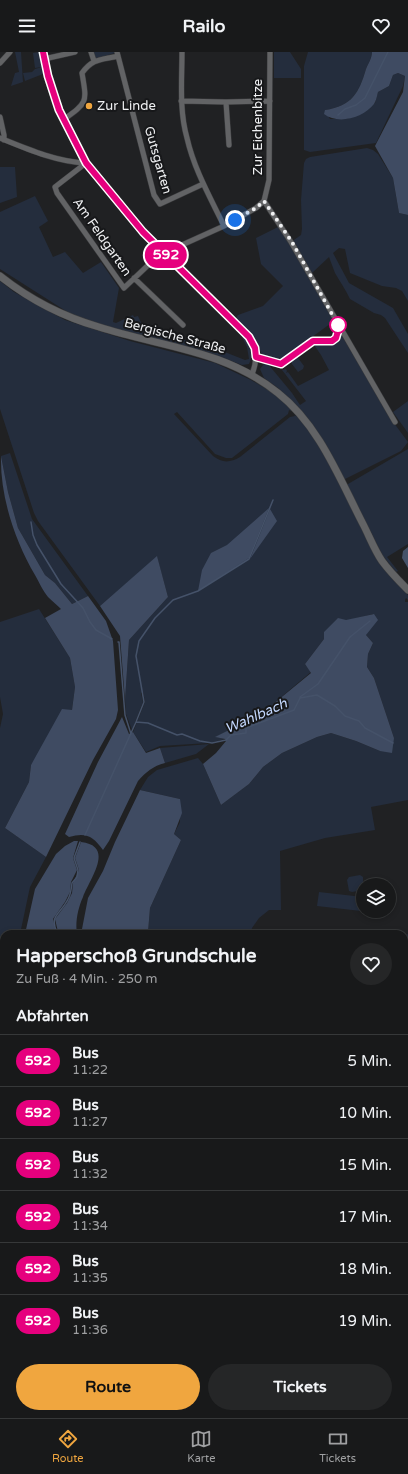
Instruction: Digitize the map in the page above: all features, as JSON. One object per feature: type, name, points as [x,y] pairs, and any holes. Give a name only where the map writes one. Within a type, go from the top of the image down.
[{"type":"main road","name":"Bergische Straße","points":[[0,276],[38,301],[68,316],[98,327],[224,360],[252,374],[278,392],[297,409],[308,424],[325,450],[381,560],[395,578],[408,590]]},
{"type":"street","points":[[0,63],[10,52]]},
{"type":"street","points":[[43,52],[48,76],[59,110],[86,163],[132,219],[164,254],[249,337],[255,348],[256,357],[255,367],[252,374]]},
{"type":"street","points":[[44,59],[75,52]]},
{"type":"street","points":[[91,52],[94,61]]},
{"type":"street","points":[[182,52],[181,101],[186,138],[203,184],[224,226]]},
{"type":"street","name":"Zur Eichenbitze","points":[[264,201],[270,180],[270,52]]},
{"type":"street","points":[[63,120],[83,106],[85,94],[82,73],[89,64],[94,61],[118,54]]},
{"type":"street","name":"Gutsgarten","points":[[118,54],[154,195],[160,204],[203,184]]},
{"type":"street","points":[[181,101],[270,101]]},
{"type":"street","points":[[226,102],[229,146]]},
{"type":"street","points":[[0,117],[4,135],[2,139],[30,150],[76,163],[86,163]]},
{"type":"street","name":"Am Feldgarten","points":[[86,163],[55,187],[57,193],[124,288],[164,254]]},
{"type":"street","points":[[164,254],[224,226],[256,208],[264,201],[292,242],[394,422]]},
{"type":"street","name":"Am Feldgarten","points":[[134,278],[183,325]]},
{"type":"street","points":[[256,357],[281,364],[313,341],[332,341],[336,338],[338,324]]},
{"type":"shaded area","points":[[15,52],[21,52],[23,82],[11,86],[15,73],[19,72]]},
{"type":"shaded area","points":[[39,52],[42,67],[35,68],[33,53]]},
{"type":"shaded area","points":[[93,52],[115,52],[115,53],[94,59]]},
{"type":"shaded area","points":[[274,52],[290,52],[301,69],[301,78],[274,78]]},
{"type":"shaded area","points":[[308,52],[372,52],[371,59],[353,97],[342,105],[325,110],[330,119],[347,119],[375,103],[378,92],[389,86],[393,75],[398,73],[405,76],[403,86],[376,143],[310,152],[304,150],[304,66]]},
{"type":"shaded area","points":[[372,52],[408,52],[408,215],[399,213],[393,178],[375,146],[403,92],[405,76],[398,73],[393,75],[389,86],[378,92],[374,104],[364,113],[343,119],[336,119],[324,114],[325,110],[342,105],[353,97],[371,59]]},
{"type":"shaded area","points":[[42,67],[43,74],[25,81],[23,73],[32,72],[35,69]]},
{"type":"shaded area","points":[[367,148],[378,154],[393,178],[399,213],[408,215],[408,301],[402,291],[396,288],[382,286],[350,273],[345,249],[339,248],[333,253],[349,283],[393,308],[408,334],[408,353],[385,318],[350,299],[335,273],[329,257],[308,276],[334,321],[282,359],[265,356],[261,353],[259,346],[246,327],[236,318],[238,315],[263,306],[283,286],[261,264],[256,238],[278,227],[291,242],[301,235],[301,200],[304,163],[306,159],[310,157]]},
{"type":"shaded area","points":[[0,167],[15,167],[17,197],[0,203]]},
{"type":"shaded area","points":[[35,196],[48,221],[39,227],[53,257],[65,252],[83,273],[101,262],[119,288],[113,322],[116,323],[133,315],[134,317],[138,316],[145,331],[207,345],[245,360],[249,359],[247,347],[242,337],[244,335],[251,353],[249,364],[242,365],[207,352],[114,329],[69,313],[0,269],[0,212]]},
{"type":"shaded area","points":[[0,281],[14,292],[65,320],[130,341],[215,363],[251,380],[278,396],[290,408],[291,411],[289,410],[288,414],[232,458],[226,458],[215,454],[177,412],[174,414],[213,456],[223,461],[233,460],[240,457],[290,417],[295,416],[294,415],[299,417],[317,441],[388,574],[408,595],[408,600],[406,598],[405,602],[408,602],[408,800],[371,807],[375,830],[325,838],[280,851],[281,910],[269,910],[259,918],[252,930],[148,930],[150,908],[181,840],[174,834],[180,822],[180,799],[140,790],[148,777],[157,770],[198,758],[203,764],[221,805],[249,784],[263,767],[282,753],[317,737],[331,733],[380,751],[394,738],[374,678],[367,667],[368,654],[373,643],[366,635],[373,614],[346,621],[324,639],[305,664],[311,672],[261,714],[216,737],[225,739],[209,743],[160,746],[146,752],[133,732],[145,702],[143,692],[141,693],[143,702],[132,730],[126,714],[125,700],[129,640],[168,597],[157,557],[100,606],[38,521],[34,513],[0,409]]},
{"type":"shaded area","points":[[341,334],[388,415],[408,442],[401,451],[345,479],[297,406],[278,388],[264,378],[260,369],[264,364],[268,364],[300,405],[306,401],[282,370],[286,369],[286,373],[288,372],[298,386],[329,370],[314,345],[334,345]]},
{"type":"shaded area","points":[[295,357],[298,358],[304,366],[303,369],[298,372],[291,361]]},
{"type":"shaded area","points":[[408,401],[408,433],[393,412]]},
{"type":"shaded area","points":[[408,449],[408,544],[387,557],[398,571],[396,572],[383,556],[347,485]]},
{"type":"shaded area","points":[[10,453],[32,519],[88,596],[72,604],[55,583],[45,575],[18,528],[8,492],[1,456]]},
{"type":"shaded area","points":[[1,456],[8,492],[18,528],[45,575],[55,583],[72,604],[88,596],[106,621],[113,641],[118,710],[116,719],[93,760],[46,857],[5,828],[29,782],[31,765],[62,709],[72,710],[75,687],[70,658],[45,618],[61,609],[48,597],[43,589],[21,548],[15,533],[3,487]]},
{"type":"shaded area","points":[[269,508],[249,558],[198,591],[202,570],[211,553],[227,545]]},
{"type":"shaded area","points":[[270,509],[277,521],[250,559]]},
{"type":"shaded area","points":[[408,547],[408,568],[402,558],[403,551]]},
{"type":"shaded area","points":[[157,556],[168,597],[129,640],[125,700],[120,636],[100,606]]},
{"type":"shaded area","points":[[39,609],[70,658],[75,687],[72,710],[31,765],[29,782],[5,828],[46,857],[30,887],[21,930],[0,930],[0,728],[3,714],[0,697],[0,622]]},
{"type":"shaded area","points":[[374,614],[378,620],[366,635],[373,643],[368,654],[367,667],[374,678],[394,738],[392,753],[380,751],[331,733],[317,737],[282,753],[263,767],[249,784],[221,805],[203,764],[216,753],[226,741],[225,739],[215,737],[261,714],[311,673],[305,664],[324,639],[324,632],[338,618],[346,620]]},
{"type":"shaded area","points":[[122,717],[129,734],[133,732],[146,753],[160,748],[165,763],[150,770],[138,781],[109,841],[103,850],[96,841],[89,836],[80,835],[69,837],[65,834],[98,762]]},
{"type":"shaded area","points":[[209,744],[196,754],[165,763],[160,748]]},
{"type":"shaded area","points":[[140,790],[180,799],[182,813],[174,834],[181,840],[150,908],[148,930],[82,930],[88,898],[103,871]]},
{"type":"shaded area","points":[[74,841],[78,841],[73,858],[77,870],[71,882],[70,892],[53,919],[56,930],[26,930],[35,889],[56,854],[65,846]]},
{"type":"shaded area","points":[[81,842],[91,845],[97,850],[99,857],[77,915],[76,930],[58,930],[55,919],[67,903],[72,893],[73,883],[79,870],[75,858]]},
{"type":"shaded area","points":[[360,875],[363,877],[356,878],[356,891],[349,891],[347,880],[349,877]]},
{"type":"shaded area","points":[[319,892],[356,896],[356,910],[317,906]]},
{"type":"waterway","points":[[338,115],[345,109],[356,105],[365,98],[388,52]]},
{"type":"waterway","points":[[136,722],[144,702],[136,656],[139,641],[155,618],[173,600],[198,591],[249,559],[273,500]]},
{"type":"waterway","points":[[31,522],[33,535],[37,545],[61,584],[83,608],[96,630],[112,639]]},
{"type":"waterway","points":[[300,697],[318,684],[350,637],[370,621]]},
{"type":"waterway","points":[[118,642],[125,715],[131,734]]},
{"type":"waterway","name":"Wahlbach","points":[[85,835],[136,722],[148,723],[177,735],[182,734],[200,741],[212,743],[226,740],[231,735],[246,733],[246,728],[294,710],[300,698],[317,695],[335,706],[345,716],[359,721],[365,728],[393,743]]},
{"type":"waterway","name":"Wahlbach","points":[[56,930],[54,922],[56,915],[68,899],[71,892],[72,883],[77,877],[78,870],[74,858],[80,842]]},
{"type":"bus line","name":"592","points":[[43,52],[48,76],[59,110],[86,163],[143,232],[249,337],[255,348],[256,357],[281,364],[313,341],[332,341],[336,338],[338,324]]},
{"type":"place","name":"Zur Linde","points":[[89,106]]},
{"type":"route","points":[[235,220],[256,208],[264,201],[292,242],[338,325]]}]
